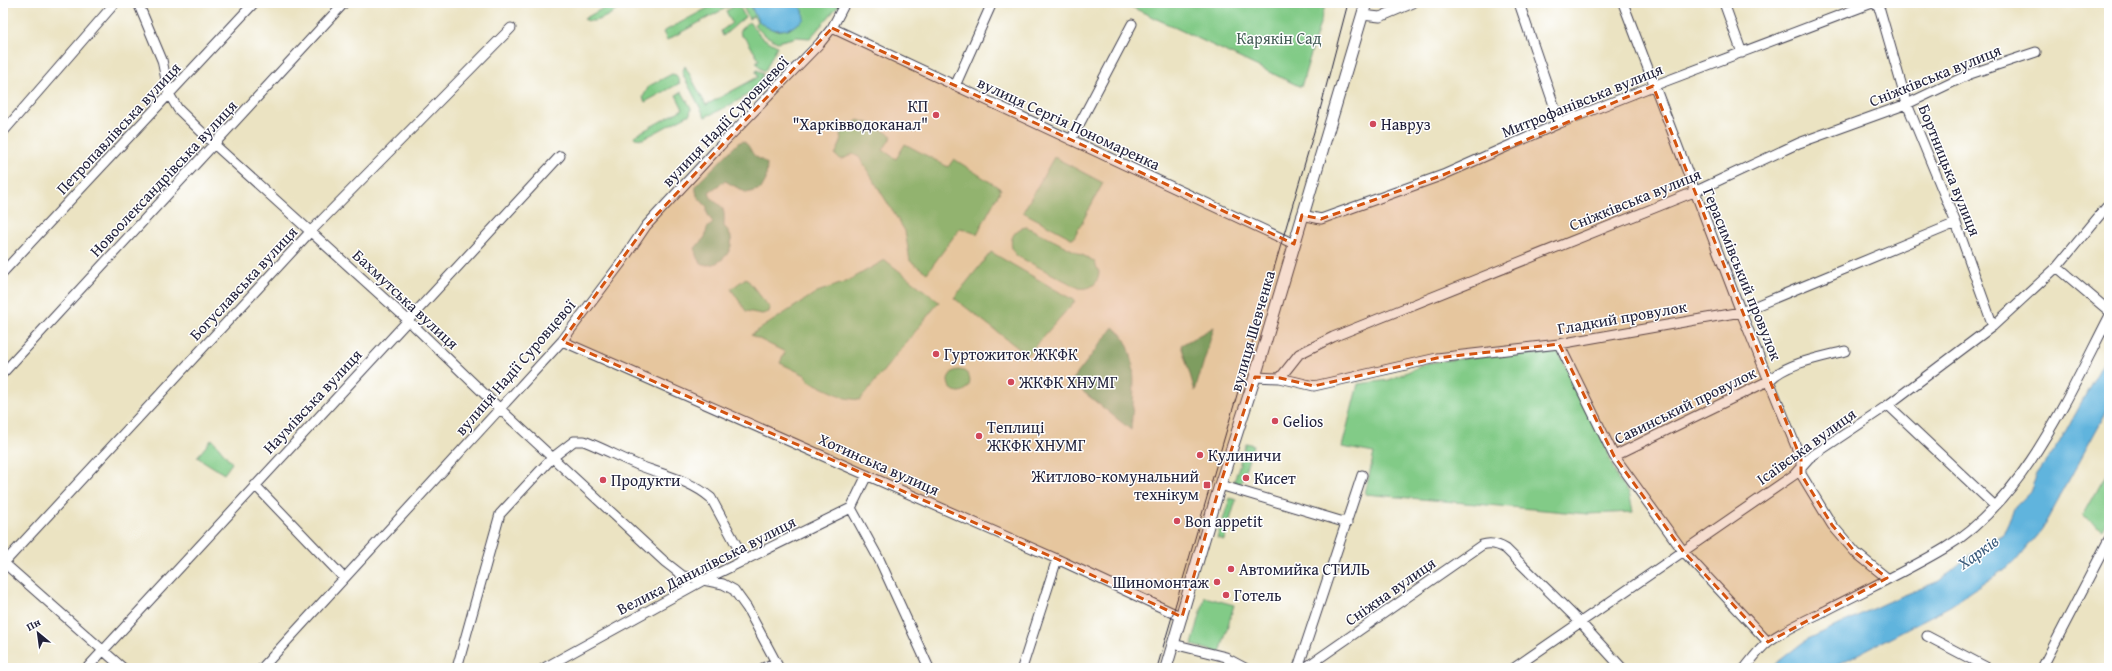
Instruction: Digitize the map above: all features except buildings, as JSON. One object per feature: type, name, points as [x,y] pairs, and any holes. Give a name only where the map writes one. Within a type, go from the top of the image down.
[{"type":"main road","name":"вулиця Шевченка","points":[[1166,668],[1220,485],[1255,378],[1366,3]]},
{"type":"street","points":[[3,132],[115,3]]},
{"type":"street","name":"Бахмутська вулиця","points":[[138,3],[162,60],[169,94],[178,109],[214,145],[408,320],[552,458],[665,562],[683,576],[723,584],[739,595],[777,665]]},
{"type":"street","name":"Петропавлівська вулиця","points":[[3,272],[254,3]]},
{"type":"street","name":"Новоолександрівська вулиця","points":[[3,373],[344,3]]},
{"type":"street","name":"вулиця Надії Суровцевої","points":[[262,668],[562,341],[622,263],[646,226],[832,28],[845,3]]},
{"type":"street","points":[[955,86],[992,3]]},
{"type":"street","points":[[1362,15],[1380,17],[1413,3]]},
{"type":"street","points":[[1519,3],[1560,123]]},
{"type":"street","name":"Герасимівський провулок","points":[[1623,3],[1694,192],[1801,459],[1801,474],[1832,525],[1856,553],[1887,578]]},
{"type":"street","points":[[1724,3],[1742,53]]},
{"type":"street","name":"Митрофанівська вулиця","points":[[1302,215],[1321,219],[1443,175],[1560,123],[1872,3]]},
{"type":"street","name":"Бортницька вулиця","points":[[1875,3],[1880,10],[1907,104],[1956,224],[1993,326]]},
{"type":"street","points":[[1070,140],[1132,24]]},
{"type":"street","name":"Богуславська вулиця","points":[[3,563],[311,231],[510,28]]},
{"type":"street","name":"вулиця Сергія Пономаренка","points":[[832,28],[1294,244]]},
{"type":"street","name":"Сніжківська вулиця","points":[[1280,378],[1299,354],[1333,337],[1694,192],[1799,143],[1907,104],[1970,74],[2036,52]]},
{"type":"street","name":"Наумівська вулиця","points":[[87,668],[560,156]]},
{"type":"street","name":"Ісаївська вулиця","points":[[1514,668],[1794,475],[1809,458],[1888,405],[1993,326],[2058,267],[2109,204]]},
{"type":"street","name":"Гладкий провулок","points":[[1280,378],[1314,386],[1437,358],[1559,344],[1741,312],[1956,224]]},
{"type":"street","points":[[2058,267],[2109,311]]},
{"type":"street","points":[[1745,668],[1768,642],[1796,625],[1946,548],[1972,529],[1995,506],[2021,476],[2072,388],[2109,316]]},
{"type":"street","name":"Хотинська вулиця","points":[[562,341],[1057,559],[1182,617]]},
{"type":"street","points":[[1559,344],[1614,456],[1683,551],[1768,642]]},
{"type":"street","name":"Савинський провулок","points":[[1614,456],[1770,380],[1775,375],[1806,362],[1845,351]]},
{"type":"street","points":[[1255,378],[1280,378]]},
{"type":"street","points":[[1888,405],[1995,506]]},
{"type":"street","points":[[457,668],[500,514],[552,458],[574,441],[584,441],[637,465],[670,475],[702,491],[711,498],[745,561]]},
{"type":"street","points":[[867,475],[851,508],[880,561],[929,668]]},
{"type":"street","points":[[1298,668],[1362,475]]},
{"type":"street","points":[[255,485],[344,578]]},
{"type":"street","points":[[1220,485],[1347,523]]},
{"type":"street","name":"Велика Данилівська вулиця","points":[[544,668],[702,581],[851,508]]},
{"type":"street","points":[[2042,668],[2109,539]]},
{"type":"street","name":"Сніжна вулиця","points":[[1305,668],[1482,545],[1494,544],[1506,549],[1580,622]]},
{"type":"street","points":[[1022,668],[1057,559]]},
{"type":"street","points":[[3,563],[123,668]]},
{"type":"street","points":[[1580,622],[1622,668]]},
{"type":"street","points":[[1927,636],[1988,668]]},
{"type":"street","points":[[1173,644],[1226,657],[1245,668]]},
{"type":"street","points":[[1304,650],[1307,658],[1314,662]]},
{"type":"street","points":[[1226,657],[1235,668]]},
{"type":"street","points":[[763,668],[777,665]]},
{"type":"highlighted area","points":[[832,28],[1294,244],[1302,215],[1321,219],[1443,175],[1653,86],[1801,459],[1801,474],[1832,525],[1856,553],[1887,578],[1768,642],[1683,551],[1614,456],[1559,344],[1437,358],[1314,386],[1280,378],[1255,377],[1220,485],[1182,617],[1057,559],[562,341],[646,226]]},
{"type":"green space","points":[[612,3],[628,3],[601,19],[589,21],[584,19]]},
{"type":"green space","points":[[717,3],[735,3],[667,40],[663,32]]},
{"type":"green space","points":[[741,3],[751,3],[752,9],[776,31],[792,28],[803,10],[796,3],[841,3],[810,38],[797,37],[777,42],[763,34],[754,25],[757,21],[753,16],[749,19]]},
{"type":"green space","name":"Карякін Сад","points":[[1123,3],[1326,3],[1301,87]]},
{"type":"green space","points":[[738,4],[745,17],[723,36],[721,31],[732,23],[726,11]]},
{"type":"green space","points":[[749,22],[761,37],[777,46],[765,71],[761,69],[756,62],[759,60],[747,40],[741,35],[740,30]]},
{"type":"green space","points":[[685,66],[706,105],[758,77],[756,72],[757,70],[763,73],[755,88],[748,94],[730,105],[705,117],[682,73]]},
{"type":"green space","points":[[672,74],[676,75],[680,83],[645,102],[643,97],[649,86]]},
{"type":"green space","points":[[682,92],[691,108],[690,114],[643,139],[635,138],[634,136],[683,109],[676,95]]},
{"type":"green space","points":[[858,120],[874,125],[892,136],[883,150],[896,159],[905,144],[948,167],[954,159],[1001,189],[977,234],[960,228],[927,273],[910,261],[905,231],[859,157],[853,154],[841,160],[835,155],[841,142],[840,134]]},
{"type":"green space","points":[[743,141],[754,155],[767,164],[766,180],[761,189],[747,193],[725,181],[709,192],[711,198],[723,209],[724,226],[731,236],[731,246],[727,254],[720,261],[712,265],[704,264],[698,259],[695,248],[705,237],[707,228],[713,223],[707,213],[707,207],[697,196],[695,186],[738,143]]},
{"type":"green space","points":[[1054,157],[1103,183],[1073,239],[1023,212]]},
{"type":"green space","points":[[1027,227],[1094,261],[1099,272],[1096,283],[1087,288],[1079,288],[1017,256],[1012,247],[1012,238],[1018,230]]},
{"type":"green space","points":[[991,252],[1075,301],[1027,355],[954,298]]},
{"type":"green space","points":[[885,260],[939,302],[860,400],[845,398],[809,381],[805,375],[780,363],[785,352],[751,335],[817,292],[846,282]]},
{"type":"green space","points":[[746,278],[770,308],[769,312],[762,314],[746,311],[731,289]]},
{"type":"green space","points":[[1113,327],[1122,336],[1128,347],[1132,360],[1134,389],[1131,430],[1071,382]]},
{"type":"green space","points":[[1214,327],[1195,391],[1181,345]]},
{"type":"green space","points":[[1559,353],[1597,426],[1618,480],[1629,492],[1633,512],[1588,514],[1365,494],[1374,453],[1342,447],[1358,384],[1389,380],[1428,363],[1474,357]]},
{"type":"green space","points":[[959,370],[967,373],[970,381],[967,389],[959,392],[951,389],[948,381],[951,373]]},
{"type":"green space","points":[[212,439],[232,463],[224,474],[197,457]]},
{"type":"green space","points":[[1246,443],[1253,445],[1241,484],[1234,482]]},
{"type":"green space","points":[[2109,469],[2109,518],[2103,530],[2083,516]]},
{"type":"green space","points":[[1230,498],[1236,500],[1224,540],[1217,538]]},
{"type":"green space","points":[[1205,597],[1234,605],[1220,653],[1192,645]]},
{"type":"water","points":[[751,3],[796,3],[803,10],[804,19],[788,29],[772,29],[765,26],[759,20],[754,13]]},
{"type":"water","name":"Харків","points":[[2109,352],[2109,407],[2042,529],[2015,562],[1950,606],[1831,668],[1770,668],[1806,640],[1885,603],[1939,581],[1971,554],[2003,535],[2015,507],[2030,492],[2037,474],[2059,443]]},
{"type":"tram line","points":[[1157,668],[1316,125],[1348,3]]},
{"type":"place","name":"КП \"Харківводоканал\"","points":[[936,115]]},
{"type":"place","name":"Навруз","points":[[1373,124]]},
{"type":"place","name":"Гуртожиток ЖКФК","points":[[936,354]]},
{"type":"place","name":"ЖКФК ХНУМГ","points":[[1011,382]]},
{"type":"place","name":"Gelios","points":[[1275,421]]},
{"type":"place","name":"Теплиці ЖКФК ХНУМГ","points":[[979,436]]},
{"type":"place","name":"Кулиничи","points":[[1200,455]]},
{"type":"place","name":"Кисет","points":[[1246,478]]},
{"type":"place","name":"Продукти","points":[[603,480]]},
{"type":"place","name":"Житлово-комунальний технікум","points":[[1207,485]]},
{"type":"place","name":"Bon appetit","points":[[1177,521]]},
{"type":"place","name":"Автомийка СТИЛЬ","points":[[1231,569]]},
{"type":"place","name":"Шиномонтаж","points":[[1217,582]]},
{"type":"place","name":"Готель","points":[[1226,595]]}]
